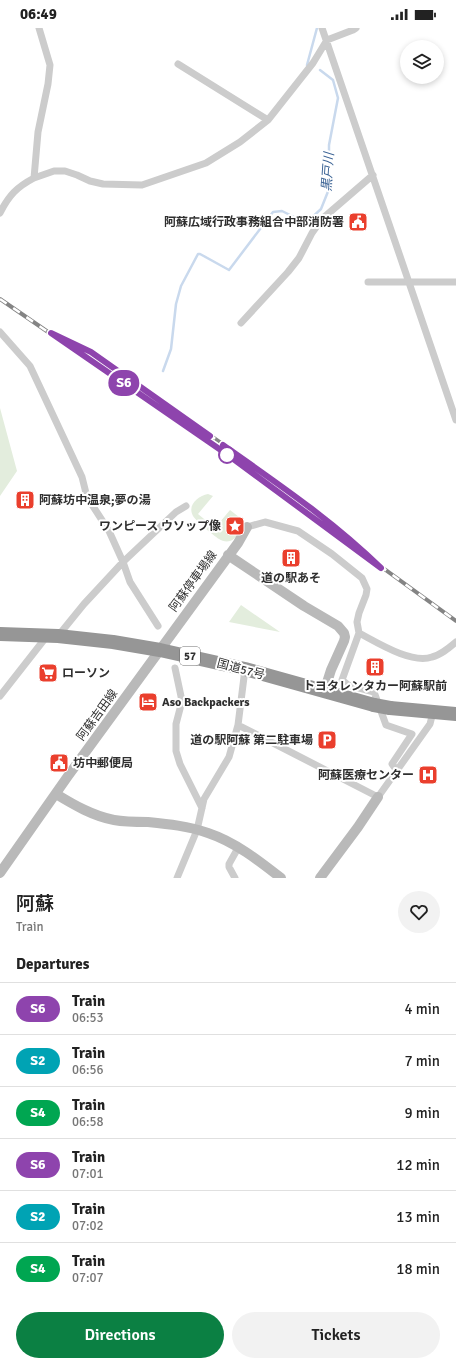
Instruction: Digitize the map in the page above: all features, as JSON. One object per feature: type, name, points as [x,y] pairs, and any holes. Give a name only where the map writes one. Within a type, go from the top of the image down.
[{"type":"highway","name":"国道57号","points":[[0,634],[52,636],[112,642],[160,650],[245,669],[374,705],[390,708],[456,714]]},
{"type":"street","points":[[34,178],[38,132],[48,84],[50,65],[39,28]]},
{"type":"street","points":[[322,28],[456,420]]},
{"type":"street","points":[[0,212],[13,192],[25,182],[54,171],[65,171],[77,174],[90,182],[103,184],[142,185],[206,163],[240,142],[268,120],[313,63],[327,40],[356,28]]},
{"type":"street","points":[[178,64],[268,120]]},
{"type":"street","points":[[241,323],[299,258],[312,233],[322,219],[373,175]]},
{"type":"street","points":[[368,282],[456,282]]},
{"type":"street","points":[[0,332],[30,366],[82,477],[87,497],[109,531],[130,582],[158,626]]},
{"type":"street","points":[[0,696],[52,636],[123,562],[176,512],[186,506]]},
{"type":"street","points":[[247,527],[265,522],[298,531],[332,554],[362,578],[366,589],[366,595],[357,622],[359,633],[342,680],[348,685],[374,692],[386,725],[412,734],[392,764],[397,771]]},
{"type":"street","name":"阿蘇停車場線","points":[[160,650],[238,543],[247,527]]},
{"type":"street","points":[[228,555],[304,606],[341,628],[345,637],[344,641],[331,670],[324,692]]},
{"type":"street","points":[[359,633],[407,656],[422,659],[432,658],[442,653],[456,642]]},
{"type":"street","name":"阿蘇吉田線","points":[[0,873],[160,650]]},
{"type":"street","points":[[175,668],[182,701],[176,724],[176,751],[180,764],[202,809]]},
{"type":"street","points":[[177,878],[197,830],[204,799],[229,757],[238,725],[245,669]]},
{"type":"street","points":[[320,878],[358,827],[430,724],[433,712]]},
{"type":"street","points":[[238,725],[378,797]]},
{"type":"street","points":[[56,794],[82,809],[114,820],[163,823],[209,833],[253,857],[280,878]]},
{"type":"street","points":[[235,878],[228,864],[238,848]]},
{"type":"green space","points":[[0,408],[17,471],[0,496]]},
{"type":"green space","points":[[208,494],[213,496],[198,514],[215,528],[230,510],[242,520],[243,525],[238,534],[230,541],[223,541],[219,539],[201,525],[193,516],[191,508],[194,502]]},
{"type":"green space","points":[[241,605],[280,632],[229,622]]},
{"type":"waterway","name":"黒戸川","points":[[307,65],[317,28]]},
{"type":"waterway","name":"黒戸川","points":[[163,371],[171,349],[176,304],[181,286],[198,254],[229,270],[273,212],[282,211],[306,223],[321,209],[329,189],[329,145],[338,98],[333,80],[320,70]]},
{"type":"railway","points":[[0,299],[227,455],[456,621]]},
{"type":"railway","points":[[76,345],[102,359],[127,376],[265,474],[317,514]]},
{"type":"train","name":"S6","points":[[210,436],[91,352],[51,333],[228,455],[381,568],[362,548],[286,490],[223,445]]},
{"type":"place","name":"阿蘇広域行政事務組合中部消防署","points":[[358,222]]},
{"type":"place","name":"阿蘇坊中温泉;夢の湯","points":[[25,500]]},
{"type":"place","name":"ワンピース ウソップ像","points":[[235,526]]},
{"type":"place","name":"道の駅あそ","points":[[291,558]]},
{"type":"place","name":"トヨタレンタカー阿蘇駅前","points":[[375,667]]},
{"type":"place","name":"ローソン","points":[[48,673]]},
{"type":"place","name":"Aso Backpackers","points":[[148,702]]},
{"type":"place","name":"道の駅阿蘇 第二駐車場","points":[[327,740]]},
{"type":"place","name":"坊中郵便局","points":[[59,763]]},
{"type":"place","name":"阿蘇医療センター","points":[[428,775]]}]
